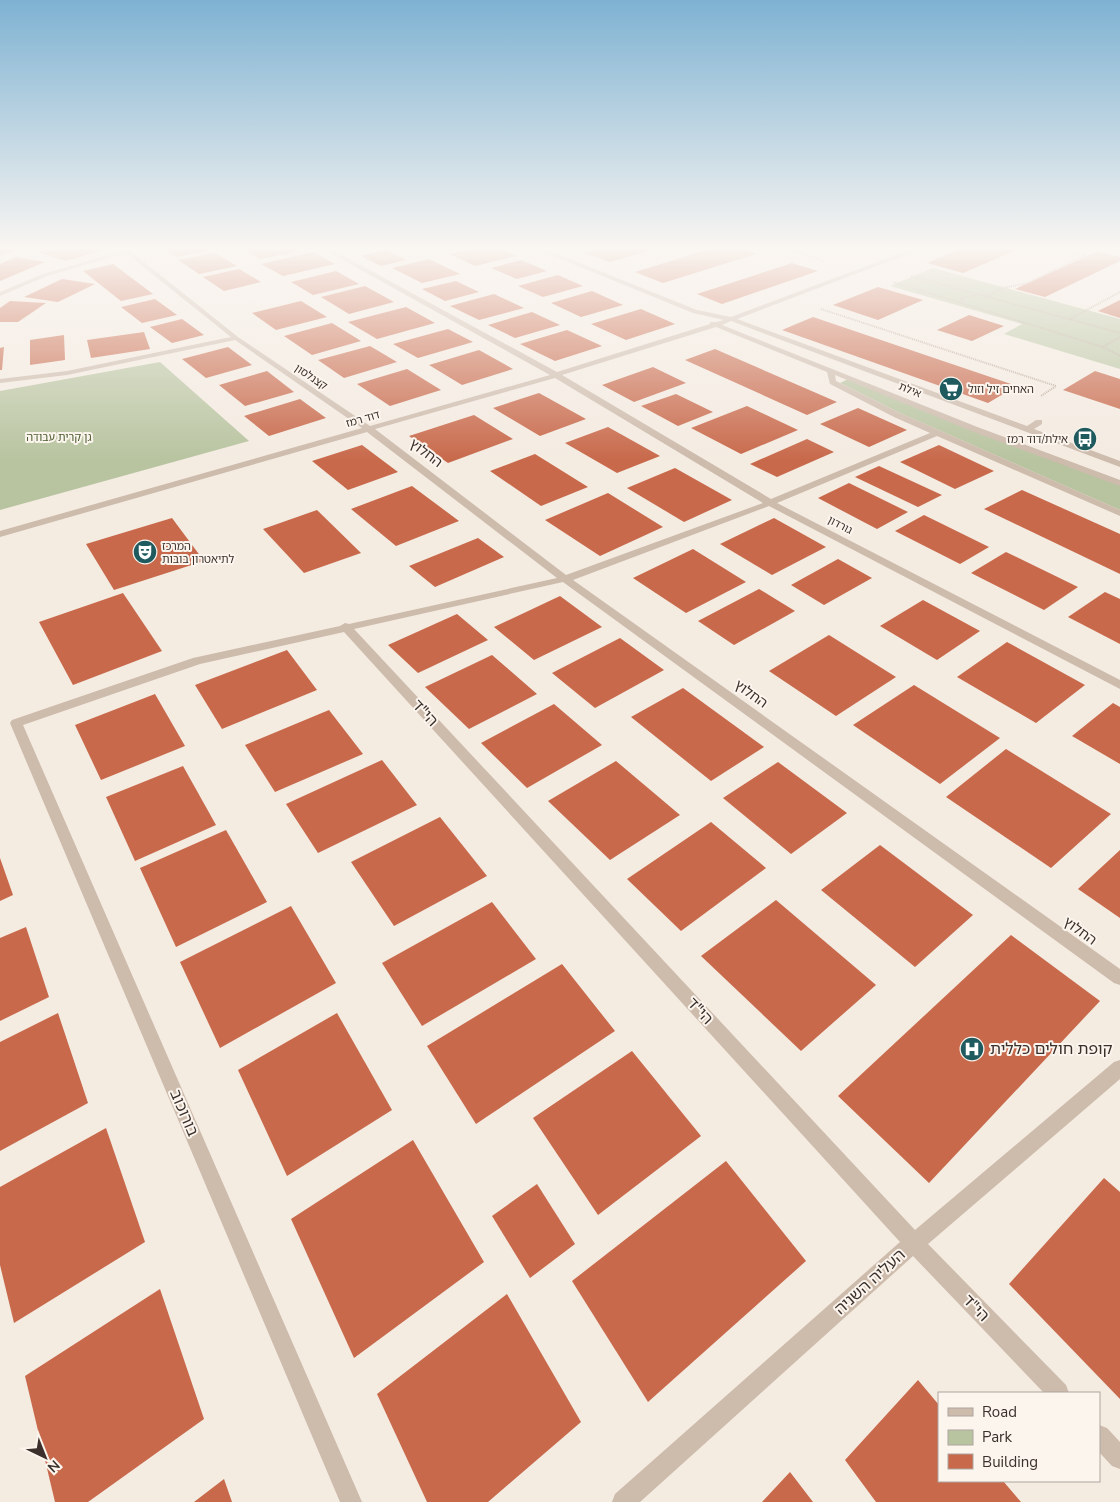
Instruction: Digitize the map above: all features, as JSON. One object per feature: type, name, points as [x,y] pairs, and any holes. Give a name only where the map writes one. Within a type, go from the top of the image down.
[{"type":"street","name":"קצנלסון","points":[[212,319],[236,338],[369,429]]},
{"type":"street","name":"גורדון","points":[[454,319],[556,375],[770,503],[1120,685]]},
{"type":"street","name":"אילת","points":[[706,319],[715,325],[978,430],[1120,483]]},
{"type":"street","name":"דוד רמז","points":[[0,534],[556,375],[731,319]]},
{"type":"street","name":"אילת","points":[[731,319],[1120,464]]},
{"type":"street","points":[[0,381],[67,373],[236,338]]},
{"type":"street","points":[[830,370],[833,382],[936,432],[1120,513]]},
{"type":"street","points":[[1027,430],[1039,422]]},
{"type":"street","name":"החלוץ","points":[[369,429],[565,579],[1120,978]]},
{"type":"street","points":[[345,626],[565,579],[770,503],[936,432]]},
{"type":"street","name":"בורוכוב","points":[[345,626],[197,661],[16,723],[351,1502]]},
{"type":"street","name":"הי\"ד","points":[[345,626],[914,1243],[1057,1392]]},
{"type":"street","name":"העליה השניה","points":[[624,1502],[914,1243],[1120,1068]]},
{"type":"street","points":[[1100,1437],[1120,1458]]},
{"type":"path","points":[[851,319],[1056,386],[1041,396]]},
{"type":"path","points":[[1014,319],[1104,347],[1120,356]]},
{"type":"path","points":[[1070,319],[1120,333]]},
{"type":"path","points":[[1104,347],[1120,337]]},
{"type":"green space","points":[[1005,319],[1120,319],[1120,369],[1004,334],[1022,324]]},
{"type":"green space","name":"גן קרית עבודה","points":[[160,362],[249,441],[0,510],[0,391]]},
{"type":"green space","points":[[848,379],[1120,482],[1120,510],[902,414],[840,383]]},
{"type":"building","points":[[0,319],[22,319],[18,322],[0,322]]},
{"type":"building","points":[[137,319],[159,319],[142,323]]},
{"type":"building","points":[[182,319],[204,335],[172,343],[150,327]]},
{"type":"building","points":[[261,319],[319,319],[276,330]]},
{"type":"building","points":[[359,319],[428,319],[435,323],[377,339],[348,322]]},
{"type":"building","points":[[508,319],[547,319],[560,325],[515,338],[488,325]]},
{"type":"building","points":[[607,319],[664,319],[675,324],[626,340],[591,324]]},
{"type":"building","points":[[808,319],[819,319],[1017,386],[988,403],[782,330]]},
{"type":"building","points":[[960,319],[982,319],[1004,326],[972,341],[937,330]]},
{"type":"building","points":[[332,323],[361,341],[312,355],[284,336]]},
{"type":"building","points":[[448,329],[473,342],[418,358],[393,344]]},
{"type":"building","points":[[567,330],[602,346],[555,361],[520,344]]},
{"type":"building","points":[[144,332],[150,349],[91,358],[87,340]]},
{"type":"building","points":[[64,335],[65,360],[30,365],[30,340]]},
{"type":"building","points":[[370,346],[397,362],[344,378],[318,360]]},
{"type":"building","points":[[4,347],[2,370],[0,370],[0,348]]},
{"type":"building","points":[[228,347],[252,365],[206,378],[182,359]]},
{"type":"building","points":[[715,349],[837,402],[807,415],[685,360]]},
{"type":"building","points":[[479,350],[513,369],[462,385],[429,365]]},
{"type":"building","points":[[653,367],[686,383],[634,402],[602,385]]},
{"type":"building","points":[[407,369],[441,390],[390,406],[357,384]]},
{"type":"building","points":[[267,371],[294,392],[245,406],[219,385]]},
{"type":"building","points":[[1095,371],[1120,379],[1120,409],[1063,390]]},
{"type":"building","points":[[539,393],[586,419],[540,436],[493,408]]},
{"type":"building","points":[[676,394],[713,412],[678,426],[641,406]]},
{"type":"building","points":[[300,399],[326,418],[269,436],[244,416]]},
{"type":"building","points":[[747,406],[798,430],[741,454],[691,428]]},
{"type":"building","points":[[858,408],[907,430],[869,447],[820,424]]},
{"type":"building","points":[[474,415],[513,439],[448,463],[409,436]]},
{"type":"building","points":[[608,427],[660,456],[617,473],[565,443]]},
{"type":"building","points":[[807,439],[834,452],[777,477],[750,464]]},
{"type":"building","points":[[362,445],[398,472],[348,490],[312,461]]},
{"type":"building","points":[[939,445],[994,471],[955,489],[900,462]]},
{"type":"building","points":[[535,454],[588,487],[541,506],[490,471]]},
{"type":"building","points":[[879,466],[942,495],[918,507],[855,477]]},
{"type":"building","points":[[675,468],[732,500],[684,522],[627,488]]},
{"type":"building","points":[[849,483],[908,512],[877,529],[818,498]]},
{"type":"building","points":[[412,486],[459,521],[396,546],[351,509]]},
{"type":"building","points":[[1022,490],[1120,534],[1120,574],[984,509]]},
{"type":"building","points":[[608,493],[663,527],[600,556],[545,520]]},
{"type":"building","points":[[317,510],[361,553],[304,573],[263,529]]},
{"type":"building","points":[[924,515],[989,547],[960,564],[895,531]]},
{"type":"building","name":"המרכז לתיאטרון בובות","points":[[172,518],[204,561],[114,590],[86,544]]},
{"type":"building","points":[[774,518],[826,547],[772,575],[720,544]]},
{"type":"building","points":[[478,538],[504,557],[435,587],[409,566]]},
{"type":"building","points":[[693,549],[746,582],[686,613],[633,578]]},
{"type":"building","points":[[1006,552],[1078,587],[1044,610],[971,573]]},
{"type":"building","points":[[838,559],[872,578],[824,605],[791,585]]},
{"type":"building","points":[[759,589],[795,611],[734,645],[698,621]]},
{"type":"building","points":[[1105,592],[1120,599],[1120,644],[1068,617]]},
{"type":"building","points":[[123,593],[162,651],[73,685],[39,622]]},
{"type":"building","points":[[560,596],[602,627],[534,660],[494,627]]},
{"type":"building","points":[[923,600],[980,631],[937,660],[880,626]]},
{"type":"building","points":[[457,614],[488,640],[418,673],[388,645]]},
{"type":"building","points":[[829,635],[896,677],[836,716],[769,671]]},
{"type":"building","points":[[620,638],[664,670],[595,708],[552,673]]},
{"type":"building","points":[[1007,642],[1085,685],[1036,723],[957,677]]},
{"type":"building","points":[[287,650],[317,690],[222,729],[195,685]]},
{"type":"building","points":[[492,655],[537,694],[469,729],[425,687]]},
{"type":"building","points":[[914,685],[1000,738],[940,784],[853,725]]},
{"type":"building","points":[[683,688],[764,747],[711,781],[631,717]]},
{"type":"building","points":[[155,694],[185,746],[101,780],[75,725]]},
{"type":"building","points":[[1113,703],[1120,707],[1120,764],[1072,736]]},
{"type":"building","points":[[554,704],[602,745],[527,788],[481,743]]},
{"type":"building","points":[[329,710],[363,754],[275,792],[245,745]]},
{"type":"building","points":[[1006,749],[1111,814],[1051,868],[946,797]]},
{"type":"building","points":[[382,760],[417,805],[318,853],[286,804]]},
{"type":"building","points":[[616,761],[680,815],[610,860],[548,801]]},
{"type":"building","points":[[778,762],[847,813],[791,854],[723,798]]},
{"type":"building","points":[[183,766],[216,825],[135,861],[106,797]]},
{"type":"building","points":[[440,817],[487,876],[394,926],[351,862]]},
{"type":"building","points":[[711,822],[766,868],[681,931],[627,879]]},
{"type":"building","points":[[226,830],[267,902],[176,947],[140,868]]},
{"type":"building","points":[[880,845],[973,915],[915,967],[821,890]]},
{"type":"building","points":[[1120,850],[1120,918],[1078,889]]},
{"type":"building","points":[[0,858],[13,895],[0,901]]},
{"type":"building","points":[[776,900],[876,985],[801,1051],[701,956]]},
{"type":"building","points":[[492,902],[536,959],[422,1026],[382,963]]},
{"type":"building","points":[[291,906],[336,983],[220,1048],[180,962]]},
{"type":"building","points":[[26,927],[49,997],[0,1021],[0,938]]},
{"type":"building","name":"קופת חולים כללית","points":[[1011,935],[1100,1001],[929,1183],[838,1096]]},
{"type":"building","points":[[562,964],[615,1031],[476,1124],[427,1046]]},
{"type":"building","points":[[58,1013],[88,1103],[0,1151],[0,1042]]},
{"type":"building","points":[[337,1013],[392,1110],[287,1176],[238,1070]]},
{"type":"building","points":[[632,1051],[701,1136],[598,1215],[533,1118]]},
{"type":"building","points":[[106,1128],[145,1242],[14,1323],[0,1265],[0,1187]]},
{"type":"building","points":[[413,1140],[484,1262],[354,1358],[291,1219]]},
{"type":"building","points":[[726,1161],[806,1261],[648,1402],[572,1281]]},
{"type":"building","points":[[1104,1178],[1120,1192],[1120,1399],[1009,1284]]},
{"type":"building","points":[[537,1184],[575,1244],[530,1278],[492,1216]]},
{"type":"building","points":[[160,1289],[204,1419],[88,1502],[55,1502],[25,1376]]},
{"type":"building","points":[[507,1294],[581,1422],[488,1502],[427,1502],[377,1394]]},
{"type":"building","points":[[918,1380],[938,1404],[938,1482],[1004,1482],[1021,1502],[876,1502],[845,1460]]},
{"type":"building","points":[[790,1472],[813,1502],[762,1502]]},
{"type":"building","points":[[224,1479],[232,1502],[194,1502]]},
{"type":"place","name":"האחים זיל וזול","points":[[951,389]]},
{"type":"place","name":"אילת/דוד רמז","points":[[1085,439]]},
{"type":"place","name":"המרכז לתיאטרון בובות","points":[[145,552]]},
{"type":"place","name":"קופת חולים כללית","points":[[972,1049]]}]
